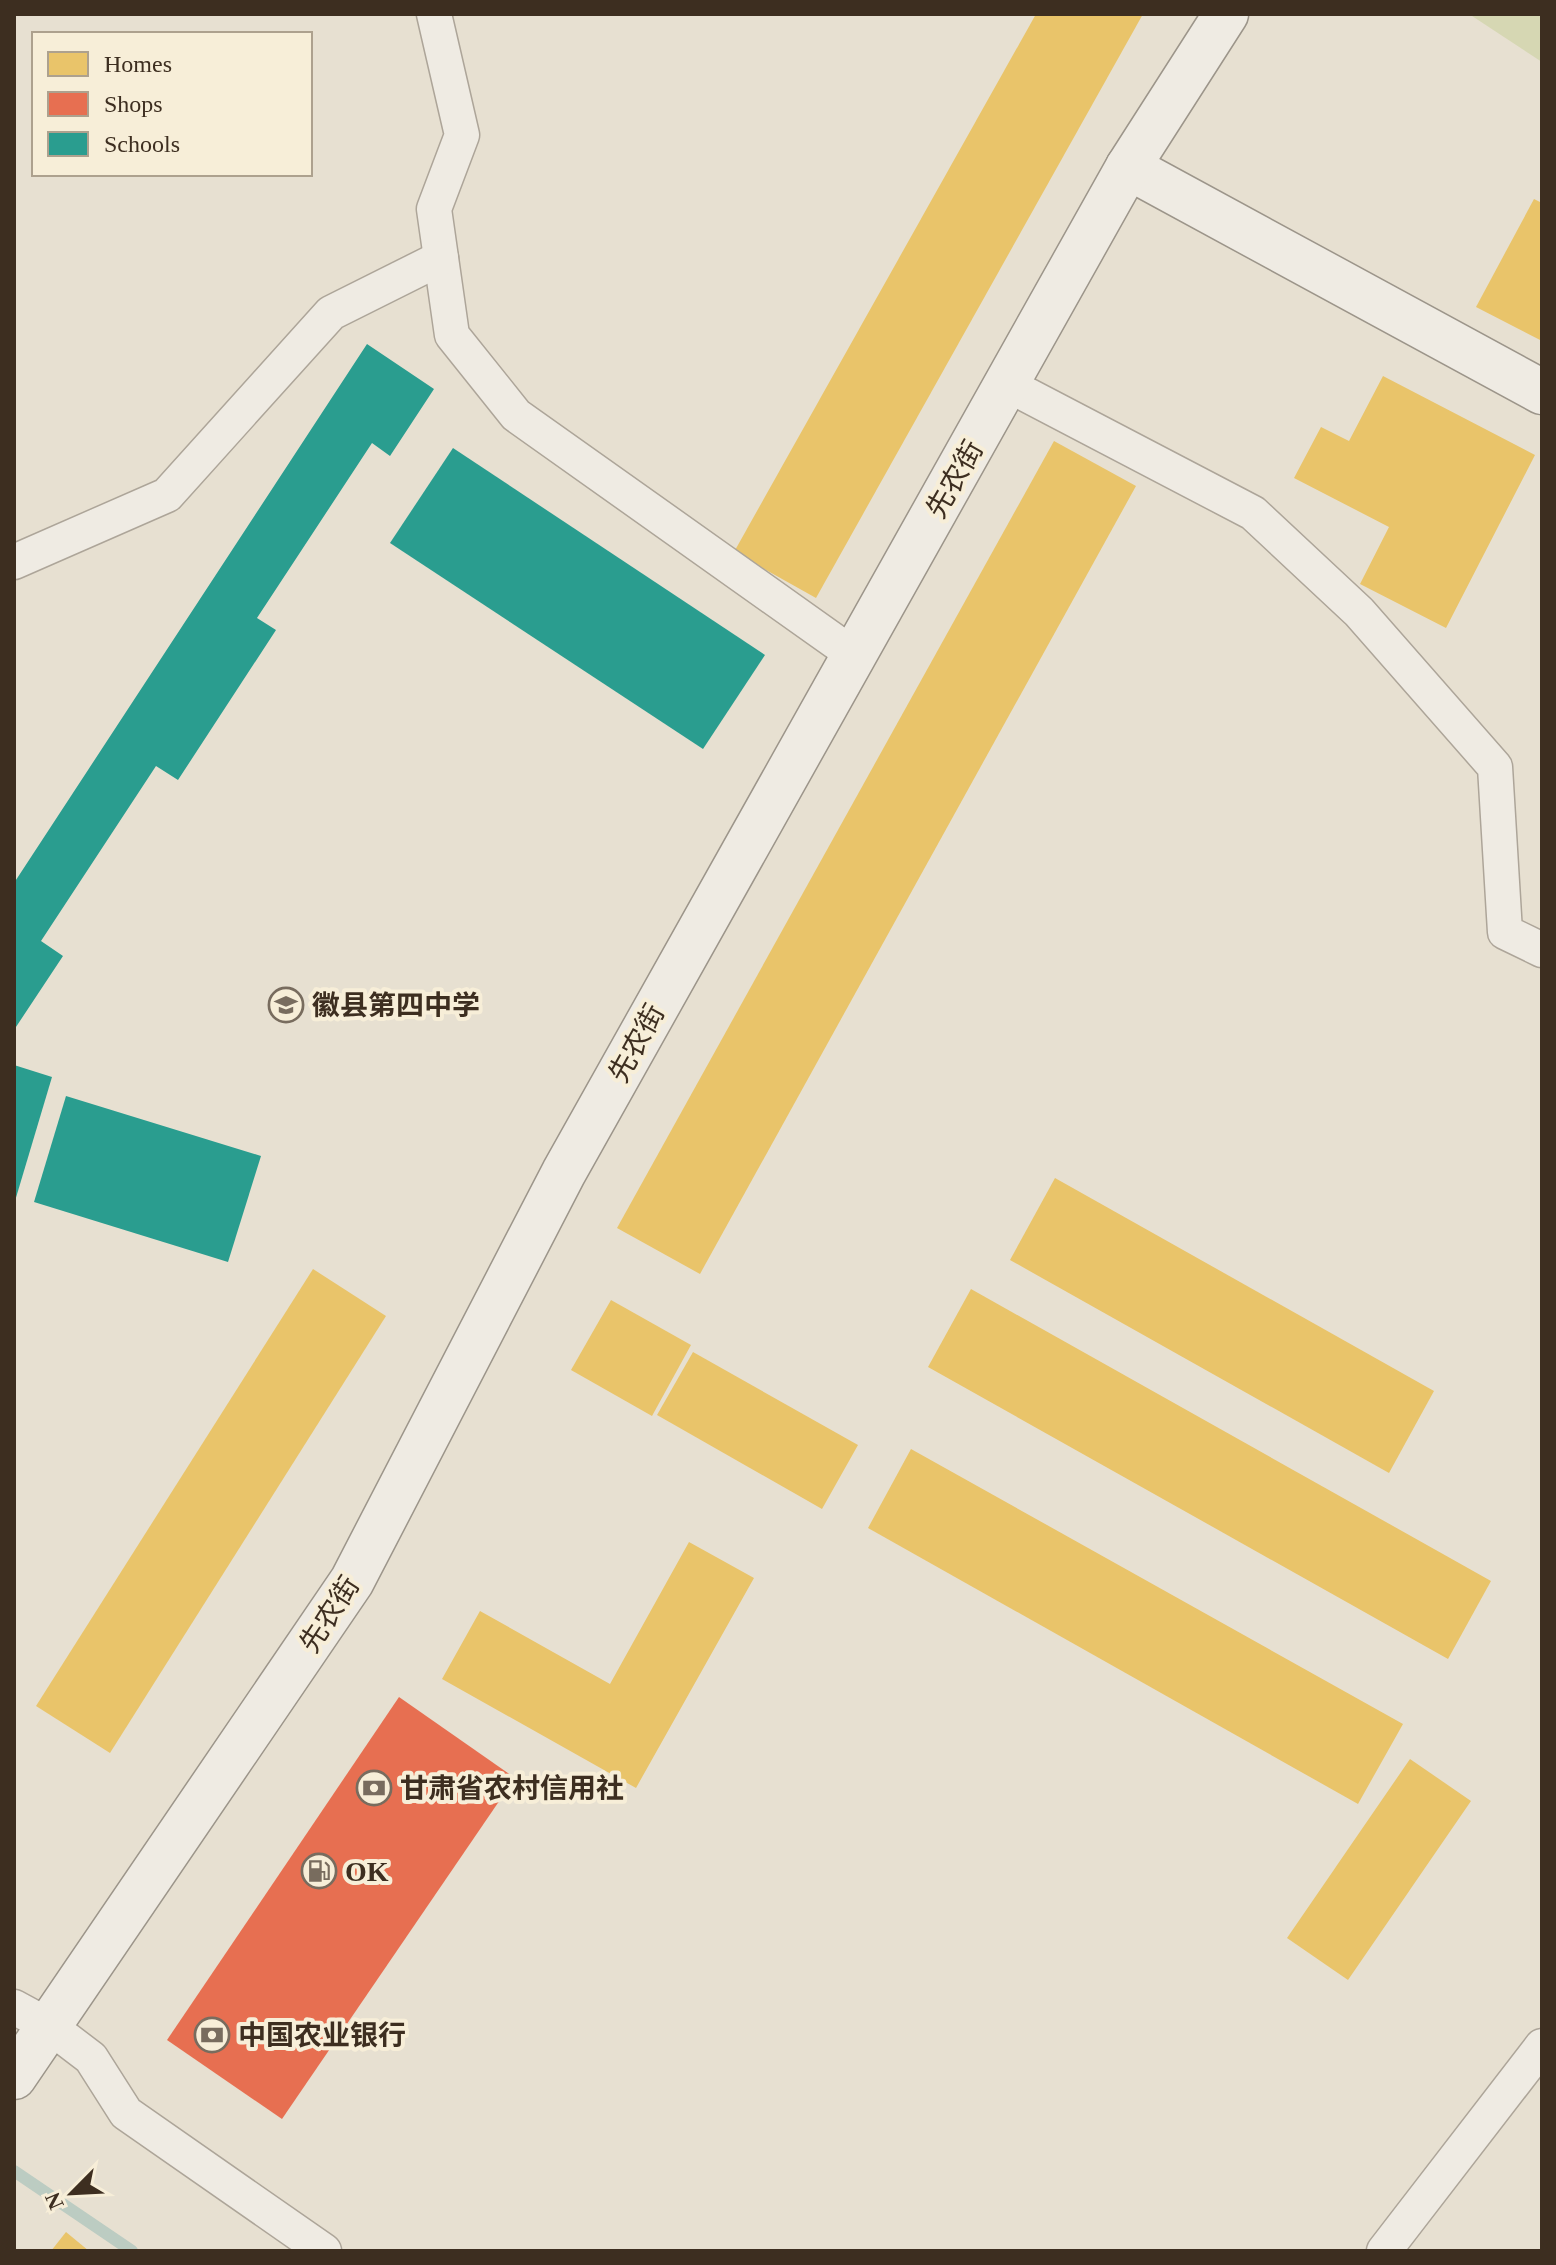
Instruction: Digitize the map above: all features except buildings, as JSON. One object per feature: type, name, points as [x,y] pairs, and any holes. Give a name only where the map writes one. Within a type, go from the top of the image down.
[{"type":"main road","name":"先农街","points":[[26,2042],[352,1581],[564,1172],[1128,167],[1226,14]]},
{"type":"main road","points":[[1128,167],[1542,392]]},
{"type":"street","points":[[434,14],[462,135],[434,209],[452,335],[516,415],[854,655]]},
{"type":"street","points":[[14,562],[167,495],[331,313],[441,258]]},
{"type":"street","points":[[1008,385],[1253,513],[1359,612],[1495,767],[1505,932],[1542,950]]},
{"type":"street","points":[[26,2042],[91,2058],[126,2113],[324,2251]]},
{"type":"street","points":[[1384,2251],[1542,2046]]},
{"type":"green space","points":[[1469,14],[1542,14],[1542,62]]},
{"type":"waterway","points":[[14,2171],[132,2251]]},
{"type":"place","name":"徽县第四中学","points":[[286,1005]]},
{"type":"place","name":"甘肃省农村信用社","points":[[374,1788]]},
{"type":"place","name":"OK","points":[[319,1871]]},
{"type":"place","name":"中国农业银行","points":[[212,2035]]}]
